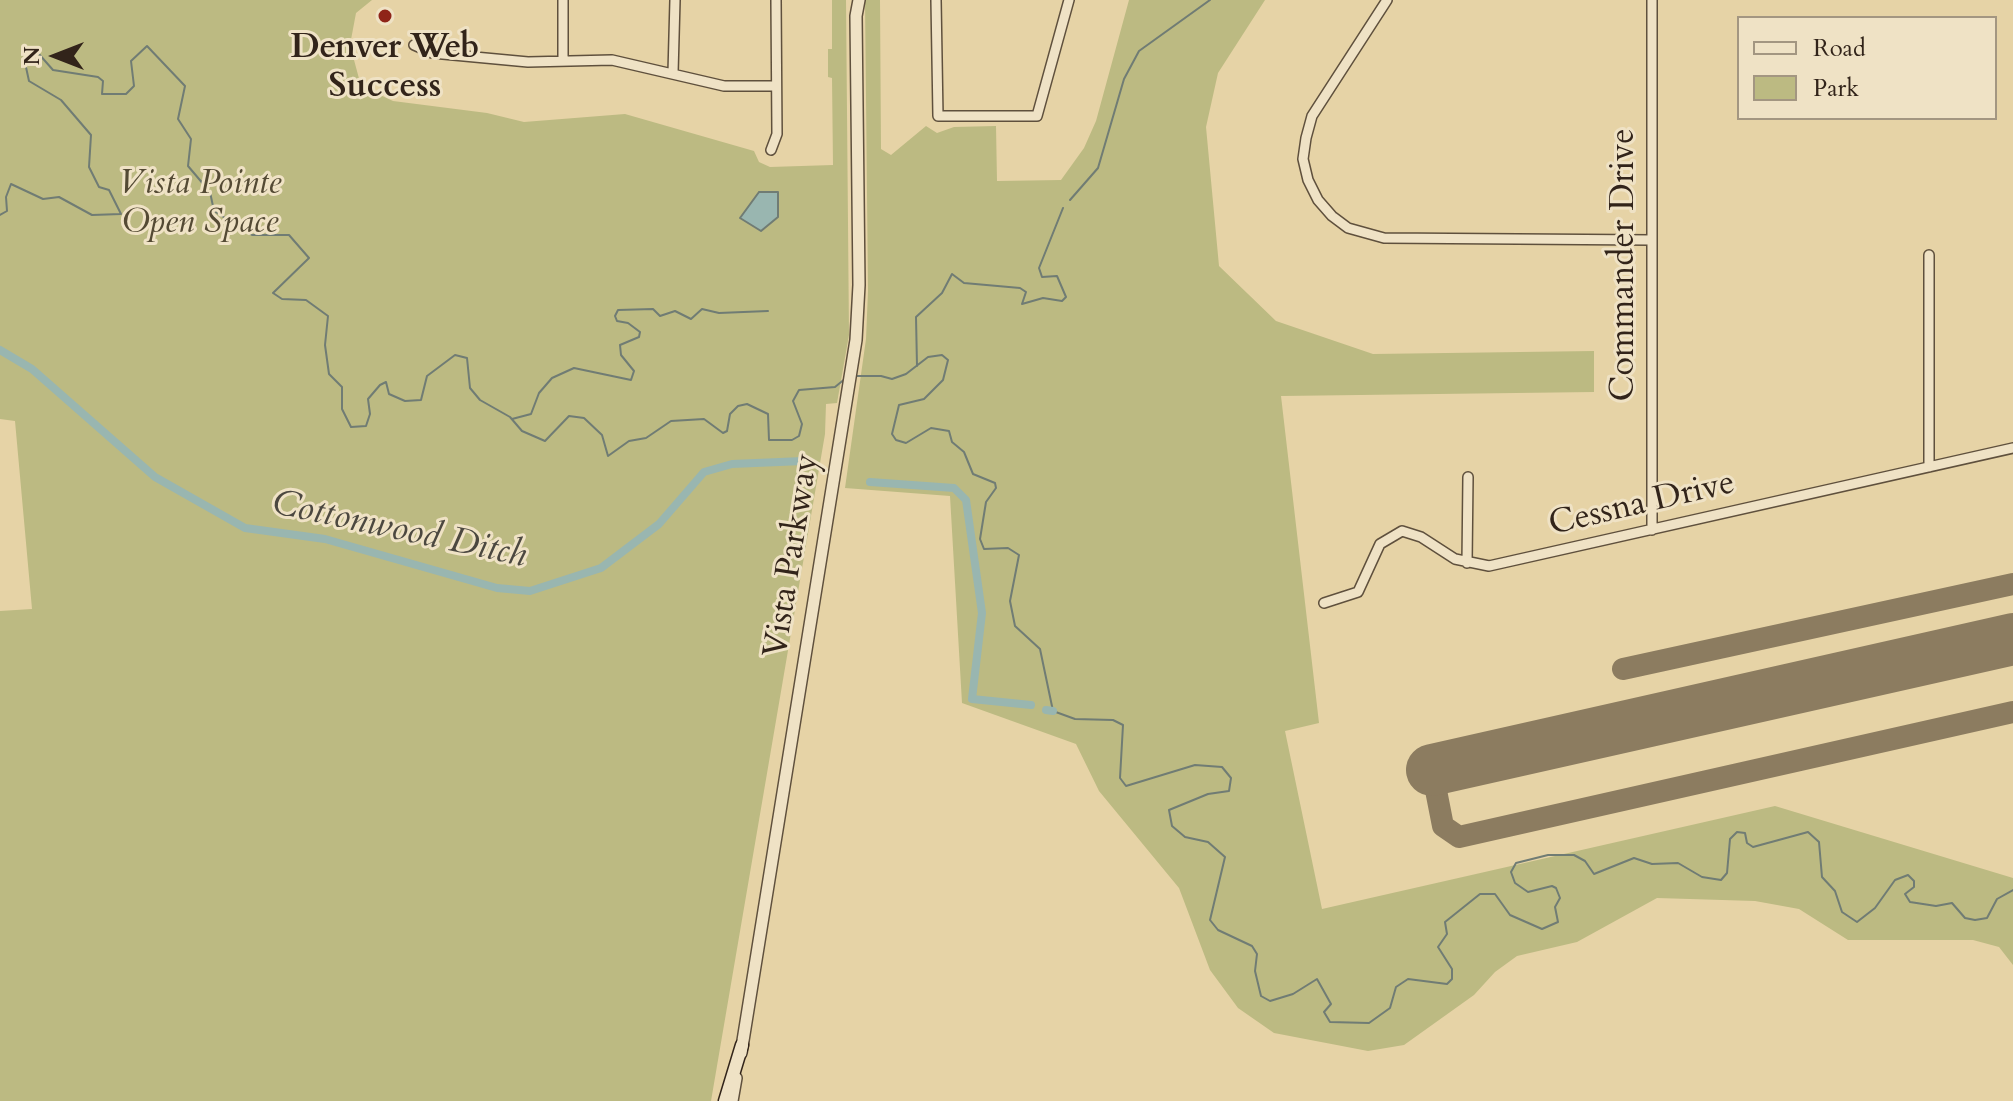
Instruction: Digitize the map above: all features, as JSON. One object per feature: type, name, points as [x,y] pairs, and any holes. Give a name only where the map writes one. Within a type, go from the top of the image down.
[{"type":"main road","points":[[725,1101],[742,1045]]},
{"type":"street","points":[[563,0],[563,61]]},
{"type":"street","points":[[673,73],[675,0]]},
{"type":"street","points":[[771,150],[777,134],[776,0]]},
{"type":"street","name":"Vista Parkway","points":[[852,0],[856,16]]},
{"type":"street","name":"Vista Parkway","points":[[732,1101],[856,340],[859,269],[856,16],[859,0]]},
{"type":"street","points":[[936,0],[938,116],[1037,116],[1069,0]]},
{"type":"street","points":[[1387,0],[1312,116],[1306,138],[1303,159],[1308,180],[1318,200],[1332,216],[1348,228],[1384,238],[1651,240]]},
{"type":"street","name":"Commander Drive","points":[[1652,0],[1652,530]]},
{"type":"street","points":[[414,45],[432,53],[528,62],[612,60],[724,86],[776,86]]},
{"type":"street","points":[[1929,255],[1929,467]]},
{"type":"street","name":"Cessna Drive","points":[[1467,563],[1489,566],[2013,448]]},
{"type":"street","points":[[1324,603],[1358,592],[1377,549],[1394,533],[1413,533],[1467,563],[1468,477]]},
{"type":"green space","name":"Vista Pointe Open Space","points":[[0,0],[372,0],[356,13],[350,45],[361,86],[393,101],[487,113],[524,122],[625,114],[754,151],[759,162],[770,167],[833,165],[832,78],[828,77],[828,49],[832,49],[832,0],[846,0],[849,335],[837,403],[826,404],[825,434],[711,1101],[0,1101],[0,611],[32,609],[15,421],[0,419]]},
{"type":"green space","points":[[865,0],[880,0],[881,149],[891,155],[926,126],[937,133],[954,127],[996,126],[997,181],[1061,180],[1084,148],[1096,121],[1129,0],[1265,0],[1218,73],[1206,127],[1219,266],[1276,321],[1373,354],[1594,351],[1594,392],[1281,396],[1319,723],[1285,731],[1322,909],[1775,806],[2013,878],[2013,965],[1999,947],[1973,940],[1848,940],[1799,909],[1755,901],[1657,898],[1577,942],[1517,956],[1495,972],[1474,995],[1404,1045],[1368,1051],[1274,1033],[1238,1008],[1210,970],[1179,888],[1099,791],[1076,744],[962,703],[950,496],[845,488],[866,339],[868,291]]},
{"type":"water","points":[[759,192],[778,192],[778,217],[761,231],[740,218]]},
{"type":"waterway","points":[[1070,200],[1098,168],[1124,79],[1139,51],[1210,0]]},
{"type":"waterway","points":[[0,215],[7,211],[6,197],[11,184],[43,199],[59,197],[92,215],[121,214],[109,190],[99,187],[89,167],[91,135],[61,100],[29,81],[24,58],[38,53],[53,70],[98,77],[103,81],[102,94],[126,94],[134,86],[131,61],[147,46],[185,86],[178,119],[191,139],[188,166],[210,192],[214,211],[252,235],[289,235],[309,258],[273,293],[282,299],[306,300],[328,316],[325,345],[329,374],[342,387],[342,409],[351,427],[366,426],[370,414],[368,399],[380,385],[386,382],[389,394],[405,401],[421,400],[427,376],[455,355],[467,358],[470,388],[480,400],[510,417],[522,431],[545,441],[569,416],[584,418],[602,435],[608,456],[629,441],[646,438],[671,421],[704,419],[723,433],[727,431],[730,414],[738,406],[747,404],[768,414],[769,440],[792,440],[799,436],[802,424],[793,401],[799,390],[835,387],[846,378]]},
{"type":"waterway","points":[[917,366],[916,317],[942,293],[952,274],[964,283],[1020,288],[1026,292],[1022,304],[1043,298],[1062,301],[1066,297],[1057,276],[1042,277],[1039,268],[1063,208]]},
{"type":"waterway","points":[[512,419],[531,414],[539,393],[552,378],[574,368],[631,380],[634,371],[621,355],[620,345],[639,337],[640,332],[628,323],[617,321],[615,316],[618,310],[653,309],[660,316],[675,311],[691,319],[702,309],[719,313],[768,311]]},
{"type":"waterway","name":"Cottonwood Ditch","points":[[0,350],[32,369],[155,477],[245,528],[325,539],[497,588],[530,591],[601,568],[659,524],[704,472],[732,464],[803,461]]},
{"type":"waterway","points":[[857,376],[892,379],[906,374],[928,357],[942,355],[948,360],[943,380],[924,399],[899,405],[892,434],[896,440],[906,443],[931,428],[949,431],[952,442],[964,452],[973,474],[995,483],[996,488],[986,502],[980,539],[984,549],[1008,548],[1019,555],[1010,601],[1015,626],[1040,649],[1053,711],[1075,719],[1113,720],[1123,725],[1120,778],[1126,786],[1195,765],[1222,767],[1231,778],[1229,791],[1208,794],[1169,810],[1172,826],[1185,837],[1208,842],[1225,857],[1210,920],[1218,930],[1252,946],[1257,954],[1255,971],[1261,996],[1270,1001],[1293,994],[1317,979],[1331,1004],[1324,1012],[1330,1022],[1369,1023],[1390,1008],[1396,987],[1408,979],[1447,984],[1452,979],[1452,969],[1438,947],[1447,934],[1445,922],[1480,894],[1495,894],[1510,915],[1542,929],[1558,922],[1555,907],[1560,898],[1556,888],[1552,886],[1528,892],[1515,883],[1511,872],[1516,863],[1548,855],[1574,855],[1585,861],[1594,874],[1634,858],[1652,864],[1678,863],[1702,877],[1721,880],[1727,873],[1730,839],[1737,832],[1745,833],[1747,843],[1753,847],[1808,832],[1819,842],[1822,877],[1835,891],[1842,912],[1857,922],[1875,908],[1895,880],[1908,875],[1914,881],[1914,887],[1905,894],[1910,902],[1936,906],[1952,903],[1965,918],[1975,920],[1987,918],[1997,899],[2013,890]]},
{"type":"waterway","name":"Cottonwood Ditch","points":[[870,482],[954,488],[966,500],[982,613],[972,699],[1031,705]]},
{"type":"waterway","name":"Cottonwood Ditch","points":[[1046,710],[1053,711]]},
{"type":"taxiway","points":[[1623,669],[2013,584]]},
{"type":"taxiway","points":[[1432,770],[1443,826],[1459,837],[2013,712]]},
{"type":"runway","points":[[1432,770],[2013,639]]},
{"type":"place","name":"Denver Web Success","points":[[385,16]]}]
